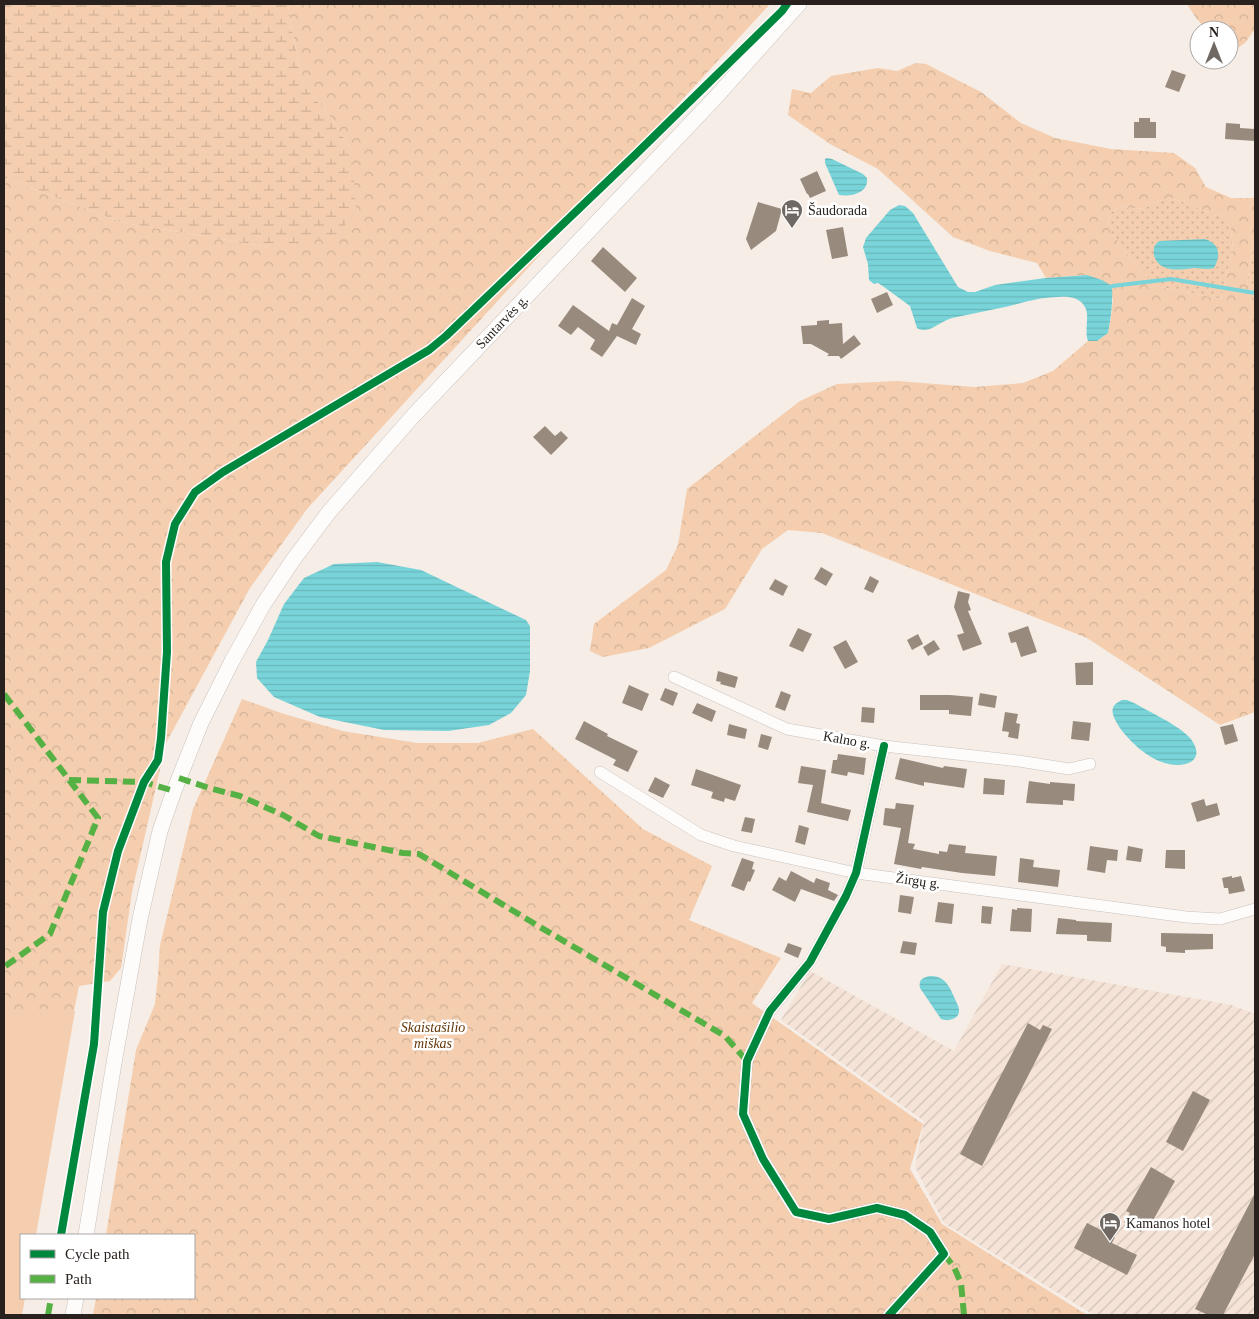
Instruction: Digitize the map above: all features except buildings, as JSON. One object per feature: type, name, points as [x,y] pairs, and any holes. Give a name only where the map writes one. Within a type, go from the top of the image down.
[{"type":"main road","name":"Santarvės g.","points":[[86,1234],[140,919],[160,831],[201,723],[232,661],[264,605],[288,568],[329,512],[413,416],[716,98],[799,4]]},
{"type":"main road","points":[[73,1315],[76,1299]]},
{"type":"street","name":"Kalno g.","points":[[674,677],[787,729],[884,746],[1019,761],[1069,769],[1090,764]]},
{"type":"street","points":[[884,746],[856,873],[846,896],[810,962],[770,1012],[747,1061],[743,1114],[763,1158],[796,1212],[829,1219],[877,1208],[905,1215],[930,1232],[944,1254],[889,1315]]},
{"type":"street","name":"Žirgų g.","points":[[600,772],[701,835],[734,846],[856,873],[1186,917],[1220,919],[1255,909]]},
{"type":"shaded area","points":[[1002,964],[1231,1005],[1255,1014],[1255,1315],[1094,1315],[944,1223],[915,1167],[924,1121],[781,1020],[810,971],[954,1051]]},
{"type":"green space","points":[[4,4],[288,4],[303,84],[331,118],[352,151],[356,210],[337,236],[269,247],[124,223],[4,178]]},
{"type":"green space","points":[[288,4],[770,4],[307,509],[250,588],[166,743],[132,892],[121,968],[110,981],[79,986],[29,1234],[20,1234],[4,1273],[4,178],[124,223],[269,247],[352,151],[331,118],[303,84]]},
{"type":"green space","points":[[1187,4],[1255,4],[1255,29],[1245,43],[1239,47],[1239,20],[1198,20]]},
{"type":"green space","points":[[916,63],[926,64],[981,92],[1021,123],[1055,138],[1111,149],[1174,153],[1195,168],[1206,187],[1231,198],[1255,198],[1255,238],[1247,283],[1255,300],[1255,712],[1220,725],[1087,638],[822,533],[788,530],[762,549],[725,609],[649,648],[603,657],[590,651],[594,624],[666,570],[678,545],[687,489],[800,401],[837,384],[897,381],[974,387],[1023,383],[1053,371],[1088,341],[1097,341],[1108,333],[1113,298],[1087,275],[1046,278],[1037,263],[990,251],[953,237],[878,169],[830,144],[788,115],[792,89],[811,93],[831,76],[878,68],[897,71]],"holes":[[[1172,198],[1220,216],[1231,229],[1233,249],[1221,299],[1155,286],[1108,228],[1109,213],[1121,207],[1143,209],[1155,202]]]},
{"type":"green space","points":[[1172,198],[1220,216],[1231,229],[1233,249],[1221,299],[1155,286],[1108,228],[1109,213],[1121,207],[1143,209],[1155,202]]},
{"type":"green space","points":[[1255,238],[1255,300],[1247,283]]},
{"type":"green space","name":"Skaistašilio miškas","points":[[242,699],[284,714],[343,731],[417,743],[478,743],[533,729],[643,829],[712,866],[689,920],[781,958],[752,1003],[923,1124],[910,1169],[942,1224],[1087,1315],[93,1315],[96,1299],[195,1299],[195,1234],[106,1234],[136,1050],[155,1004],[160,945],[193,809]]},
{"type":"green space","points":[[75,1011],[36,1234],[20,1234],[20,1299],[25,1299],[22,1315],[4,1315],[4,1014]]},
{"type":"water","points":[[827,158],[863,174],[867,178],[865,187],[858,193],[839,195],[825,163]]},
{"type":"water","points":[[899,205],[905,206],[913,213],[958,287],[968,292],[975,292],[995,285],[1087,275],[1112,286],[1108,333],[1097,341],[1088,341],[1085,307],[1077,299],[1065,297],[1038,299],[952,318],[926,330],[917,328],[910,306],[878,283],[874,284],[869,280],[868,264],[863,247],[866,238],[890,210]]},
{"type":"water","points":[[1205,239],[1214,244],[1218,250],[1218,259],[1214,268],[1171,269],[1165,268],[1156,261],[1154,247],[1159,241]]},
{"type":"water","points":[[377,562],[421,570],[526,620],[530,626],[530,671],[526,695],[511,713],[489,725],[448,731],[384,730],[320,717],[274,697],[257,678],[256,662],[284,604],[304,578],[334,564]]},
{"type":"water","points":[[1122,700],[1134,703],[1185,733],[1195,746],[1195,758],[1191,762],[1177,765],[1156,760],[1143,752],[1126,736],[1114,718],[1113,708]]},
{"type":"water","points":[[931,976],[940,978],[949,986],[959,1009],[956,1018],[950,1020],[941,1019],[920,988],[922,979]]},
{"type":"waterway","points":[[1112,286],[1171,279],[1255,293]]},
{"type":"marked path","points":[[4,694],[98,818],[50,934],[4,967]]},
{"type":"marked path","points":[[179,778],[240,796],[283,815],[319,836],[403,853],[419,854],[725,1036],[747,1061]]},
{"type":"marked path","points":[[69,780],[144,782],[174,791]]},
{"type":"marked path","points":[[944,1254],[954,1267],[961,1283],[964,1315]]},
{"type":"marked path","points":[[48,1315],[51,1299]]},
{"type":"cycle path","points":[[61,1234],[94,1044],[103,912],[118,851],[144,782],[158,760],[167,652],[166,562],[175,524],[195,492],[223,472],[429,350],[446,336],[635,155],[787,4]]},
{"type":"cycle path","points":[[884,746],[856,873],[846,896],[810,962],[770,1011],[747,1061],[743,1114],[763,1159],[796,1212],[829,1219],[877,1208],[905,1215],[930,1232],[944,1254],[889,1315]]},
{"type":"place","name":"Šaudorada","points":[[792,229]]},
{"type":"place","name":"Kamanos hotel","points":[[1110,1242]]}]
